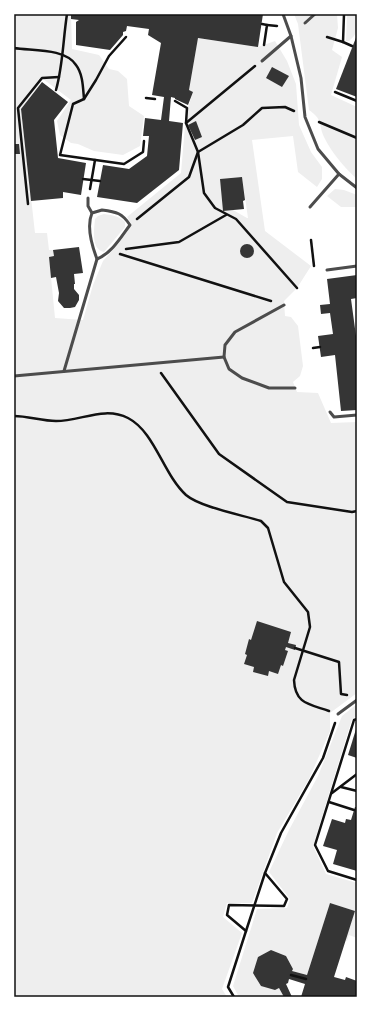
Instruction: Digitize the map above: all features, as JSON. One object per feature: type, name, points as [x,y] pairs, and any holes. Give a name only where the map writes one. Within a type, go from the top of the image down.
[{"type":"lane","points":[[283,14],[291,36],[301,78],[305,117],[318,149],[339,174],[357,188]]},
{"type":"lane","points":[[304,23],[314,14]]},
{"type":"lane","points":[[262,61],[291,36]]},
{"type":"lane","points":[[310,207],[339,174]]},
{"type":"lane","points":[[64,371],[97,259],[92,245],[90,218],[92,213],[88,206],[88,198]]},
{"type":"lane","points":[[92,213],[102,210],[114,212],[124,217],[130,225],[110,251],[104,257],[97,259]]},
{"type":"lane","points":[[327,270],[357,266]]},
{"type":"lane","points":[[284,305],[234,332],[225,344],[224,357],[229,369],[242,378],[269,388],[295,388]]},
{"type":"lane","points":[[14,376],[224,357]]},
{"type":"lane","points":[[330,412],[334,417],[357,415]]},
{"type":"lane","points":[[338,714],[357,700]]},
{"type":"path","points":[[56,90],[63,54],[66,14]]},
{"type":"path","points":[[343,42],[344,14]]},
{"type":"path","points":[[186,123],[262,61],[268,25],[262,24]]},
{"type":"path","points":[[126,37],[109,56],[84,99],[73,104],[60,155],[124,164],[142,152],[144,141]]},
{"type":"path","points":[[327,37],[352,46]]},
{"type":"path","points":[[14,48],[63,54],[76,65],[83,82],[84,99]]},
{"type":"path","points":[[28,204],[22,158],[18,108],[42,78],[59,77]]},
{"type":"path","points":[[335,92],[357,101]]},
{"type":"path","points":[[146,98],[155,99]]},
{"type":"path","points":[[175,102],[187,108],[186,123],[198,152],[204,193],[215,208],[236,219],[297,288]]},
{"type":"path","points":[[130,225],[189,177],[198,152],[243,125],[262,108],[285,107],[305,117],[357,138]]},
{"type":"path","points":[[17,158],[22,158]]},
{"type":"path","points":[[88,198],[95,160]]},
{"type":"path","points":[[83,179],[100,181]]},
{"type":"path","points":[[110,251],[179,242],[226,215]]},
{"type":"path","points":[[311,240],[314,266]]},
{"type":"path","points":[[110,251],[284,305]]},
{"type":"path","points":[[313,348],[320,347]]},
{"type":"path","points":[[156,364],[219,454],[287,502],[352,512],[357,511]]},
{"type":"path","points":[[14,416],[57,421],[108,412],[128,418],[144,431],[176,484],[188,496],[199,503],[261,521],[268,528],[284,582],[308,612],[310,627],[294,680],[295,688],[298,698],[306,703],[338,714],[323,758],[281,833],[265,873],[228,987],[234,997]]},
{"type":"path","points":[[295,648],[339,662],[341,694],[351,697]]},
{"type":"path","points":[[357,718],[354,720],[315,844],[328,871],[357,880]]},
{"type":"path","points":[[331,794],[357,774]]},
{"type":"path","points":[[341,786],[357,791]]},
{"type":"path","points":[[329,802],[354,810]]},
{"type":"path","points":[[246,930],[227,915],[229,905],[284,906],[287,899],[265,873]]},
{"type":"path","points":[[291,975],[306,979]]},
{"type":"shaded area","points":[[14,14],[71,14],[72,49],[99,55],[109,69],[118,71],[127,79],[129,106],[144,116],[140,146],[123,155],[94,151],[78,144],[71,143],[60,135],[57,121],[71,100],[43,79],[21,109],[35,233],[47,233],[49,250],[53,250],[54,256],[49,257],[55,318],[83,320],[93,285],[103,261],[132,225],[127,217],[181,173],[186,114],[193,92],[189,90],[198,38],[258,47],[275,41],[287,61],[296,84],[299,125],[311,152],[322,167],[322,179],[317,187],[298,172],[293,136],[252,140],[265,231],[311,266],[297,288],[284,301],[285,316],[291,317],[298,326],[303,366],[300,376],[293,382],[297,392],[318,393],[331,423],[357,422],[357,693],[330,713],[330,731],[309,779],[277,833],[252,903],[227,903],[223,917],[242,933],[222,989],[227,997],[14,997]],"holes":[[[242,177],[248,218],[233,210],[223,211],[220,179]]]},
{"type":"shaded area","points":[[294,14],[337,14],[338,28],[332,50],[342,57],[331,95],[357,107],[357,179],[343,165],[327,143],[318,119],[309,110],[298,24]]},
{"type":"shaded area","points":[[347,14],[357,14],[356,32],[349,41],[346,41]]},
{"type":"shaded area","points":[[335,189],[344,190],[357,195],[357,207],[341,207],[327,196]]},
{"type":"shaded area","points":[[104,214],[113,215],[120,218],[125,222],[125,227],[104,252],[97,247],[94,233],[95,219]]},
{"type":"shaded area","points":[[357,704],[357,716],[352,719],[313,846],[326,874],[357,883],[357,938],[349,935],[347,941],[345,940],[355,911],[330,903],[307,975],[292,971],[293,969],[286,956],[271,950],[258,957],[284,997],[239,997],[233,986],[257,909],[287,908],[290,899],[269,872],[289,830],[318,776],[342,716]]},
{"type":"building","points":[[71,14],[263,14],[258,47],[198,38],[189,90],[193,92],[188,105],[171,97],[169,121],[183,123],[179,170],[137,203],[97,197],[103,165],[129,169],[147,156],[149,136],[143,136],[145,118],[161,120],[164,97],[152,95],[161,43],[148,35],[149,29],[127,26],[126,31],[123,32],[123,35],[110,50],[76,45],[76,22],[79,20],[71,19]]},
{"type":"building","points":[[357,35],[357,97],[336,89]]},
{"type":"building","points":[[272,67],[289,76],[282,87],[266,78]]},
{"type":"building","points":[[42,82],[68,102],[54,120],[58,158],[86,163],[81,195],[63,192],[63,198],[31,201],[21,109]]},
{"type":"building","points":[[196,121],[202,137],[195,140],[188,125]]},
{"type":"building","points":[[14,144],[19,144],[20,154],[14,154]]},
{"type":"building","points":[[242,177],[245,200],[243,201],[244,209],[223,211],[220,179]]},
{"type":"building","points":[[244,244],[250,244],[254,248],[254,254],[250,258],[244,258],[240,254],[240,248]]},
{"type":"building","points":[[79,247],[83,273],[74,274],[74,289],[79,295],[79,300],[75,307],[64,308],[58,301],[59,293],[56,277],[51,278],[49,257],[54,256],[53,250]]},
{"type":"building","points":[[357,275],[357,298],[351,299],[357,336],[357,410],[341,411],[335,355],[321,357],[318,336],[333,334],[330,313],[321,314],[320,305],[330,304],[327,279]]},
{"type":"building","points":[[257,621],[291,632],[288,643],[296,645],[295,650],[286,647],[285,650],[288,651],[283,666],[281,665],[278,674],[269,671],[268,676],[253,672],[254,667],[244,664],[249,639],[251,640]]},
{"type":"building","points":[[357,726],[357,758],[348,755]]},
{"type":"building","points":[[355,807],[357,807],[357,871],[333,864],[337,850],[323,846],[332,819],[345,823],[346,819],[351,820]]},
{"type":"building","points":[[330,903],[355,911],[334,977],[345,980],[346,977],[357,981],[357,997],[301,997],[305,984],[289,979],[288,983],[286,984],[292,997],[284,997],[279,988],[275,990],[261,986],[253,973],[258,957],[271,950],[286,956],[293,969],[292,971],[307,975]]}]
